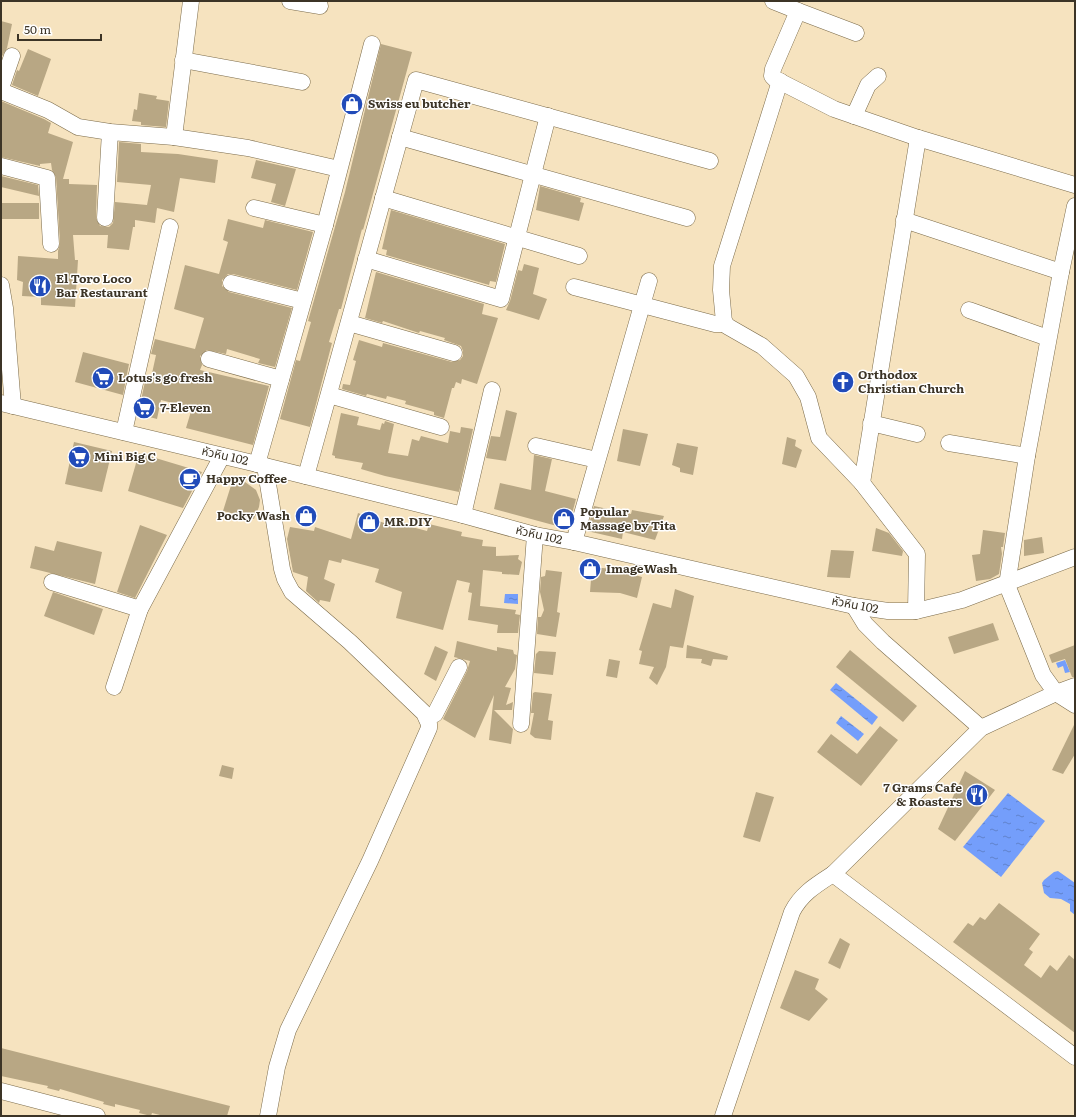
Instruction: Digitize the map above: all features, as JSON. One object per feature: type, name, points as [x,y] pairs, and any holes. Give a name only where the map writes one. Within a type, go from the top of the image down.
[{"type":"street","points":[[174,137],[191,1]]},
{"type":"street","points":[[773,1],[856,33]]},
{"type":"street","points":[[299,2],[320,6]]},
{"type":"street","points":[[798,11],[773,69],[772,76],[834,109],[918,138],[1075,185]]},
{"type":"street","points":[[268,1116],[277,1067],[288,1030],[370,860],[429,728],[427,718],[350,642],[292,592],[288,586],[282,569],[261,465],[280,379],[325,225],[372,44]]},
{"type":"street","points":[[12,56],[1,89],[48,110],[78,127],[110,132],[174,137],[248,148],[339,169]]},
{"type":"street","points":[[183,60],[302,82]]},
{"type":"street","points":[[854,116],[868,85],[878,76]]},
{"type":"street","points":[[306,476],[416,80],[710,161]]},
{"type":"street","points":[[780,81],[722,266],[721,290],[726,324],[732,330],[743,334],[762,346],[796,376],[808,397],[819,438],[862,483],[917,554],[916,611]]},
{"type":"street","points":[[366,259],[501,299],[548,116]]},
{"type":"street","points":[[105,218],[110,132]]},
{"type":"street","points":[[400,137],[687,218]]},
{"type":"street","points":[[862,483],[918,138]]},
{"type":"street","points":[[1,166],[47,178],[51,244]]},
{"type":"street","points":[[383,198],[579,256]]},
{"type":"street","points":[[1075,206],[1060,272],[1048,338],[1027,456],[1007,585],[1043,675],[1056,693],[1075,705]]},
{"type":"street","points":[[254,208],[325,225]]},
{"type":"street","points":[[904,220],[1060,272]]},
{"type":"street","points":[[124,432],[170,227]]},
{"type":"street","points":[[574,542],[648,281]]},
{"type":"street","points":[[231,283],[303,301]]},
{"type":"street","points":[[1,285],[5,308],[7,405]]},
{"type":"street","points":[[574,287],[715,324],[726,324]]},
{"type":"street","points":[[969,310],[1048,338]]},
{"type":"street","points":[[349,323],[454,354]]},
{"type":"street","points":[[210,359],[280,379]]},
{"type":"street","points":[[463,515],[492,390]]},
{"type":"street","points":[[329,395],[441,428]]},
{"type":"street","name":"หัวหิน 102","points":[[7,405],[306,476],[463,515],[535,535],[574,542],[854,606],[888,611],[916,611],[962,600],[1007,585],[1075,558]]},
{"type":"street","points":[[871,423],[917,434]]},
{"type":"street","points":[[949,443],[1027,456]]},
{"type":"street","points":[[536,446],[597,460]]},
{"type":"street","points":[[114,687],[140,609],[222,456]]},
{"type":"street","points":[[522,724],[535,535]]},
{"type":"street","points":[[52,582],[140,609]]},
{"type":"street","points":[[854,606],[865,624],[883,642],[981,728]]},
{"type":"street","points":[[427,718],[435,714],[460,666]]},
{"type":"street","points":[[723,1116],[792,912],[797,902],[809,890],[833,874],[981,728],[1056,693],[1075,686]]},
{"type":"street","points":[[833,874],[1075,1057]]},
{"type":"street","points":[[1,1091],[97,1116]]},
{"type":"water","points":[[505,594],[518,594],[518,604],[504,603]]},
{"type":"water","points":[[1065,660],[1070,672],[1065,673],[1063,666],[1058,668],[1056,663]]},
{"type":"water","points":[[836,683],[878,717],[872,725],[830,690]]},
{"type":"water","points":[[841,716],[864,734],[858,741],[836,723]]},
{"type":"water","points":[[1008,793],[1045,821],[1001,877],[963,847]]},
{"type":"water","points":[[1058,871],[1075,883],[1075,915],[1070,911],[1070,904],[1061,899],[1050,898],[1044,893],[1042,883],[1054,872]]},
{"type":"building","points":[[1,21],[12,24],[7,48],[1,58]]},
{"type":"building","points":[[381,44],[412,52],[341,309],[339,309],[329,342],[332,343],[310,427],[280,419],[296,360],[300,361],[311,322],[308,321],[345,192]]},
{"type":"building","points":[[28,49],[51,59],[38,96],[12,85],[17,70],[19,71]]},
{"type":"building","points":[[139,93],[157,96],[156,99],[169,101],[166,127],[141,125],[141,122],[132,121],[134,109],[137,110]]},
{"type":"building","points":[[1,101],[44,119],[51,123],[48,133],[73,142],[63,179],[69,179],[69,184],[97,185],[96,218],[100,226],[109,227],[113,223],[115,202],[147,205],[151,185],[117,182],[119,142],[141,144],[141,152],[178,154],[218,160],[215,183],[180,178],[174,212],[157,208],[155,223],[135,220],[135,227],[133,227],[129,250],[107,248],[108,235],[73,235],[75,260],[78,260],[75,307],[41,305],[41,297],[22,296],[23,282],[17,280],[18,256],[58,259],[60,243],[56,177],[52,170],[51,163],[40,164],[40,166],[1,157]]},
{"type":"building","points":[[256,160],[296,169],[285,206],[271,202],[276,184],[251,178]]},
{"type":"building","points":[[1,176],[38,185],[39,196],[1,187]]},
{"type":"building","points":[[540,186],[581,198],[580,202],[584,203],[579,221],[536,210]]},
{"type":"building","points":[[1,203],[39,203],[39,219],[1,219]]},
{"type":"building","points":[[391,210],[505,244],[496,282],[490,281],[489,285],[386,255],[387,250],[382,249]]},
{"type":"building","points":[[228,219],[263,228],[265,220],[313,232],[297,290],[233,274],[228,274],[222,280],[222,286],[229,292],[292,308],[275,367],[258,363],[260,359],[227,349],[226,354],[207,350],[200,356],[202,365],[200,370],[269,386],[253,445],[186,428],[192,408],[161,400],[157,419],[138,414],[146,377],[151,378],[156,355],[151,354],[155,339],[195,349],[204,318],[174,309],[185,265],[219,274],[228,242],[223,240]]},
{"type":"building","points":[[524,264],[539,268],[533,294],[547,299],[539,320],[506,310],[510,301],[518,270],[522,271]]},
{"type":"building","points":[[376,272],[484,304],[482,314],[498,318],[477,384],[462,379],[461,384],[456,382],[454,388],[452,388],[444,418],[434,415],[434,412],[405,404],[406,401],[387,396],[386,399],[367,394],[366,396],[342,389],[343,384],[350,385],[356,361],[353,360],[359,340],[382,347],[383,343],[452,362],[460,360],[463,356],[461,346],[444,340],[445,338],[420,331],[419,333],[383,321],[382,323],[365,318]]},
{"type":"building","points":[[83,352],[129,364],[123,395],[75,382]]},
{"type":"building","points":[[506,410],[517,413],[506,461],[486,458],[491,436],[500,437]]},
{"type":"building","points":[[341,413],[359,417],[357,425],[380,430],[382,423],[384,424],[385,421],[394,424],[388,453],[408,456],[412,439],[419,441],[421,436],[448,443],[450,431],[460,433],[461,427],[473,429],[459,492],[385,476],[361,469],[363,463],[335,458],[335,456],[332,455]]},
{"type":"building","points":[[623,429],[648,434],[640,466],[617,461]]},
{"type":"building","points":[[787,437],[796,440],[795,446],[802,450],[796,468],[782,464]]},
{"type":"building","points":[[74,442],[112,451],[102,492],[65,484]]},
{"type":"building","points":[[677,443],[698,447],[693,475],[680,472],[680,468],[672,465]]},
{"type":"building","points":[[139,453],[202,472],[183,508],[128,491]]},
{"type":"building","points":[[534,455],[552,459],[545,491],[576,499],[568,529],[494,509],[500,483],[531,490]]},
{"type":"building","points":[[233,479],[245,482],[256,490],[260,500],[254,519],[223,511]]},
{"type":"building","points":[[594,506],[631,514],[632,510],[664,516],[655,540],[623,532],[622,539],[587,531]]},
{"type":"building","points":[[358,513],[392,526],[393,522],[427,531],[429,524],[462,532],[461,536],[483,540],[482,546],[496,547],[496,556],[519,555],[518,559],[522,562],[519,575],[502,574],[502,572],[483,570],[480,606],[516,610],[515,614],[520,615],[518,633],[497,633],[498,625],[468,620],[472,593],[468,592],[470,583],[457,580],[443,630],[396,618],[402,592],[375,582],[379,569],[342,559],[341,563],[329,560],[324,579],[335,584],[330,602],[320,600],[319,603],[306,591],[308,577],[293,572],[287,539],[290,527],[314,531],[315,527],[351,539]]},
{"type":"building","points":[[140,525],[167,535],[135,598],[117,592]]},
{"type":"building","points":[[876,528],[889,533],[903,551],[902,556],[872,551]]},
{"type":"building","points":[[983,530],[1005,533],[1003,547],[1001,547],[1002,554],[999,574],[990,579],[976,581],[972,555],[980,554]]},
{"type":"building","points":[[1042,537],[1044,553],[1024,556],[1024,540]]},
{"type":"building","points":[[57,541],[102,552],[95,584],[30,568],[35,546],[54,551]]},
{"type":"building","points":[[831,550],[854,551],[850,578],[827,577]]},
{"type":"building","points":[[592,567],[613,569],[642,577],[637,598],[620,593],[590,592]]},
{"type":"building","points":[[546,570],[562,572],[557,612],[560,613],[556,637],[537,634],[538,617],[541,617],[544,610],[540,592],[541,577],[545,576]]},
{"type":"building","points":[[675,589],[694,596],[683,648],[670,646],[666,667],[657,685],[649,678],[654,667],[639,664],[642,651],[639,650],[653,603],[671,608]]},
{"type":"building","points":[[53,592],[103,609],[94,635],[44,616]]},
{"type":"building","points":[[993,623],[999,640],[954,654],[948,637]]},
{"type":"building","points":[[457,641],[497,651],[497,647],[513,650],[514,654],[517,655],[515,669],[505,687],[511,688],[506,705],[513,702],[512,710],[494,710],[513,729],[511,744],[489,740],[494,695],[475,738],[443,719],[467,671],[470,661],[454,657]]},
{"type":"building","points":[[687,645],[728,656],[727,660],[713,659],[711,666],[701,663],[702,659],[686,658]]},
{"type":"building","points":[[1075,645],[1075,677],[1072,677],[1065,659],[1052,663],[1049,655]]},
{"type":"building","points":[[435,646],[448,652],[436,681],[424,674]]},
{"type":"building","points":[[850,650],[917,706],[903,722],[836,667]]},
{"type":"building","points":[[539,651],[556,652],[553,675],[534,673],[536,654]]},
{"type":"building","points":[[609,659],[620,661],[617,678],[606,676]]},
{"type":"building","points":[[533,693],[552,694],[548,720],[553,721],[551,740],[535,738],[530,734],[534,713],[531,713]]},
{"type":"building","points":[[1075,723],[1075,754],[1063,774],[1052,770]]},
{"type":"building","points":[[880,726],[898,740],[861,786],[817,752],[831,734],[857,754]]},
{"type":"building","points":[[222,765],[234,768],[232,779],[219,776]]},
{"type":"building","points":[[965,771],[995,790],[955,841],[938,829]]},
{"type":"building","points":[[756,792],[774,797],[760,842],[743,837]]},
{"type":"building","points":[[999,903],[1040,934],[1029,949],[1033,952],[1024,965],[1041,978],[1050,965],[1057,971],[1069,955],[1075,960],[1075,1033],[953,942],[968,923],[973,926],[980,917],[985,920]]},
{"type":"building","points":[[840,938],[850,944],[840,969],[828,963]]},
{"type":"building","points":[[795,970],[819,979],[815,989],[828,999],[809,1021],[780,1008]]},
{"type":"building","points":[[1,1048],[230,1106],[227,1116],[164,1116],[152,1113],[151,1116],[139,1113],[140,1110],[115,1104],[115,1107],[103,1104],[104,1102],[60,1089],[59,1091],[47,1088],[48,1086],[1,1076]]},
{"type":"place","name":"Swiss eu butcher","points":[[352,104]]},
{"type":"place","name":"El Toro Loco Bar Restaurant","points":[[40,286]]},
{"type":"place","name":"Lotus's go fresh","points":[[103,378]]},
{"type":"place","name":"Orthodox Christian Church","points":[[843,382]]},
{"type":"place","name":"7-Eleven","points":[[144,408]]},
{"type":"place","name":"Mini Big C","points":[[79,457]]},
{"type":"place","name":"Happy Coffee","points":[[190,479]]},
{"type":"place","name":"Pocky Wash","points":[[306,516]]},
{"type":"place","name":"Popular Massage by Tita","points":[[564,519]]},
{"type":"place","name":"MR.DIY","points":[[369,522]]},
{"type":"place","name":"ImageWash","points":[[590,569]]},
{"type":"place","name":"7 Grams Cafe & Roasters","points":[[977,795]]}]
